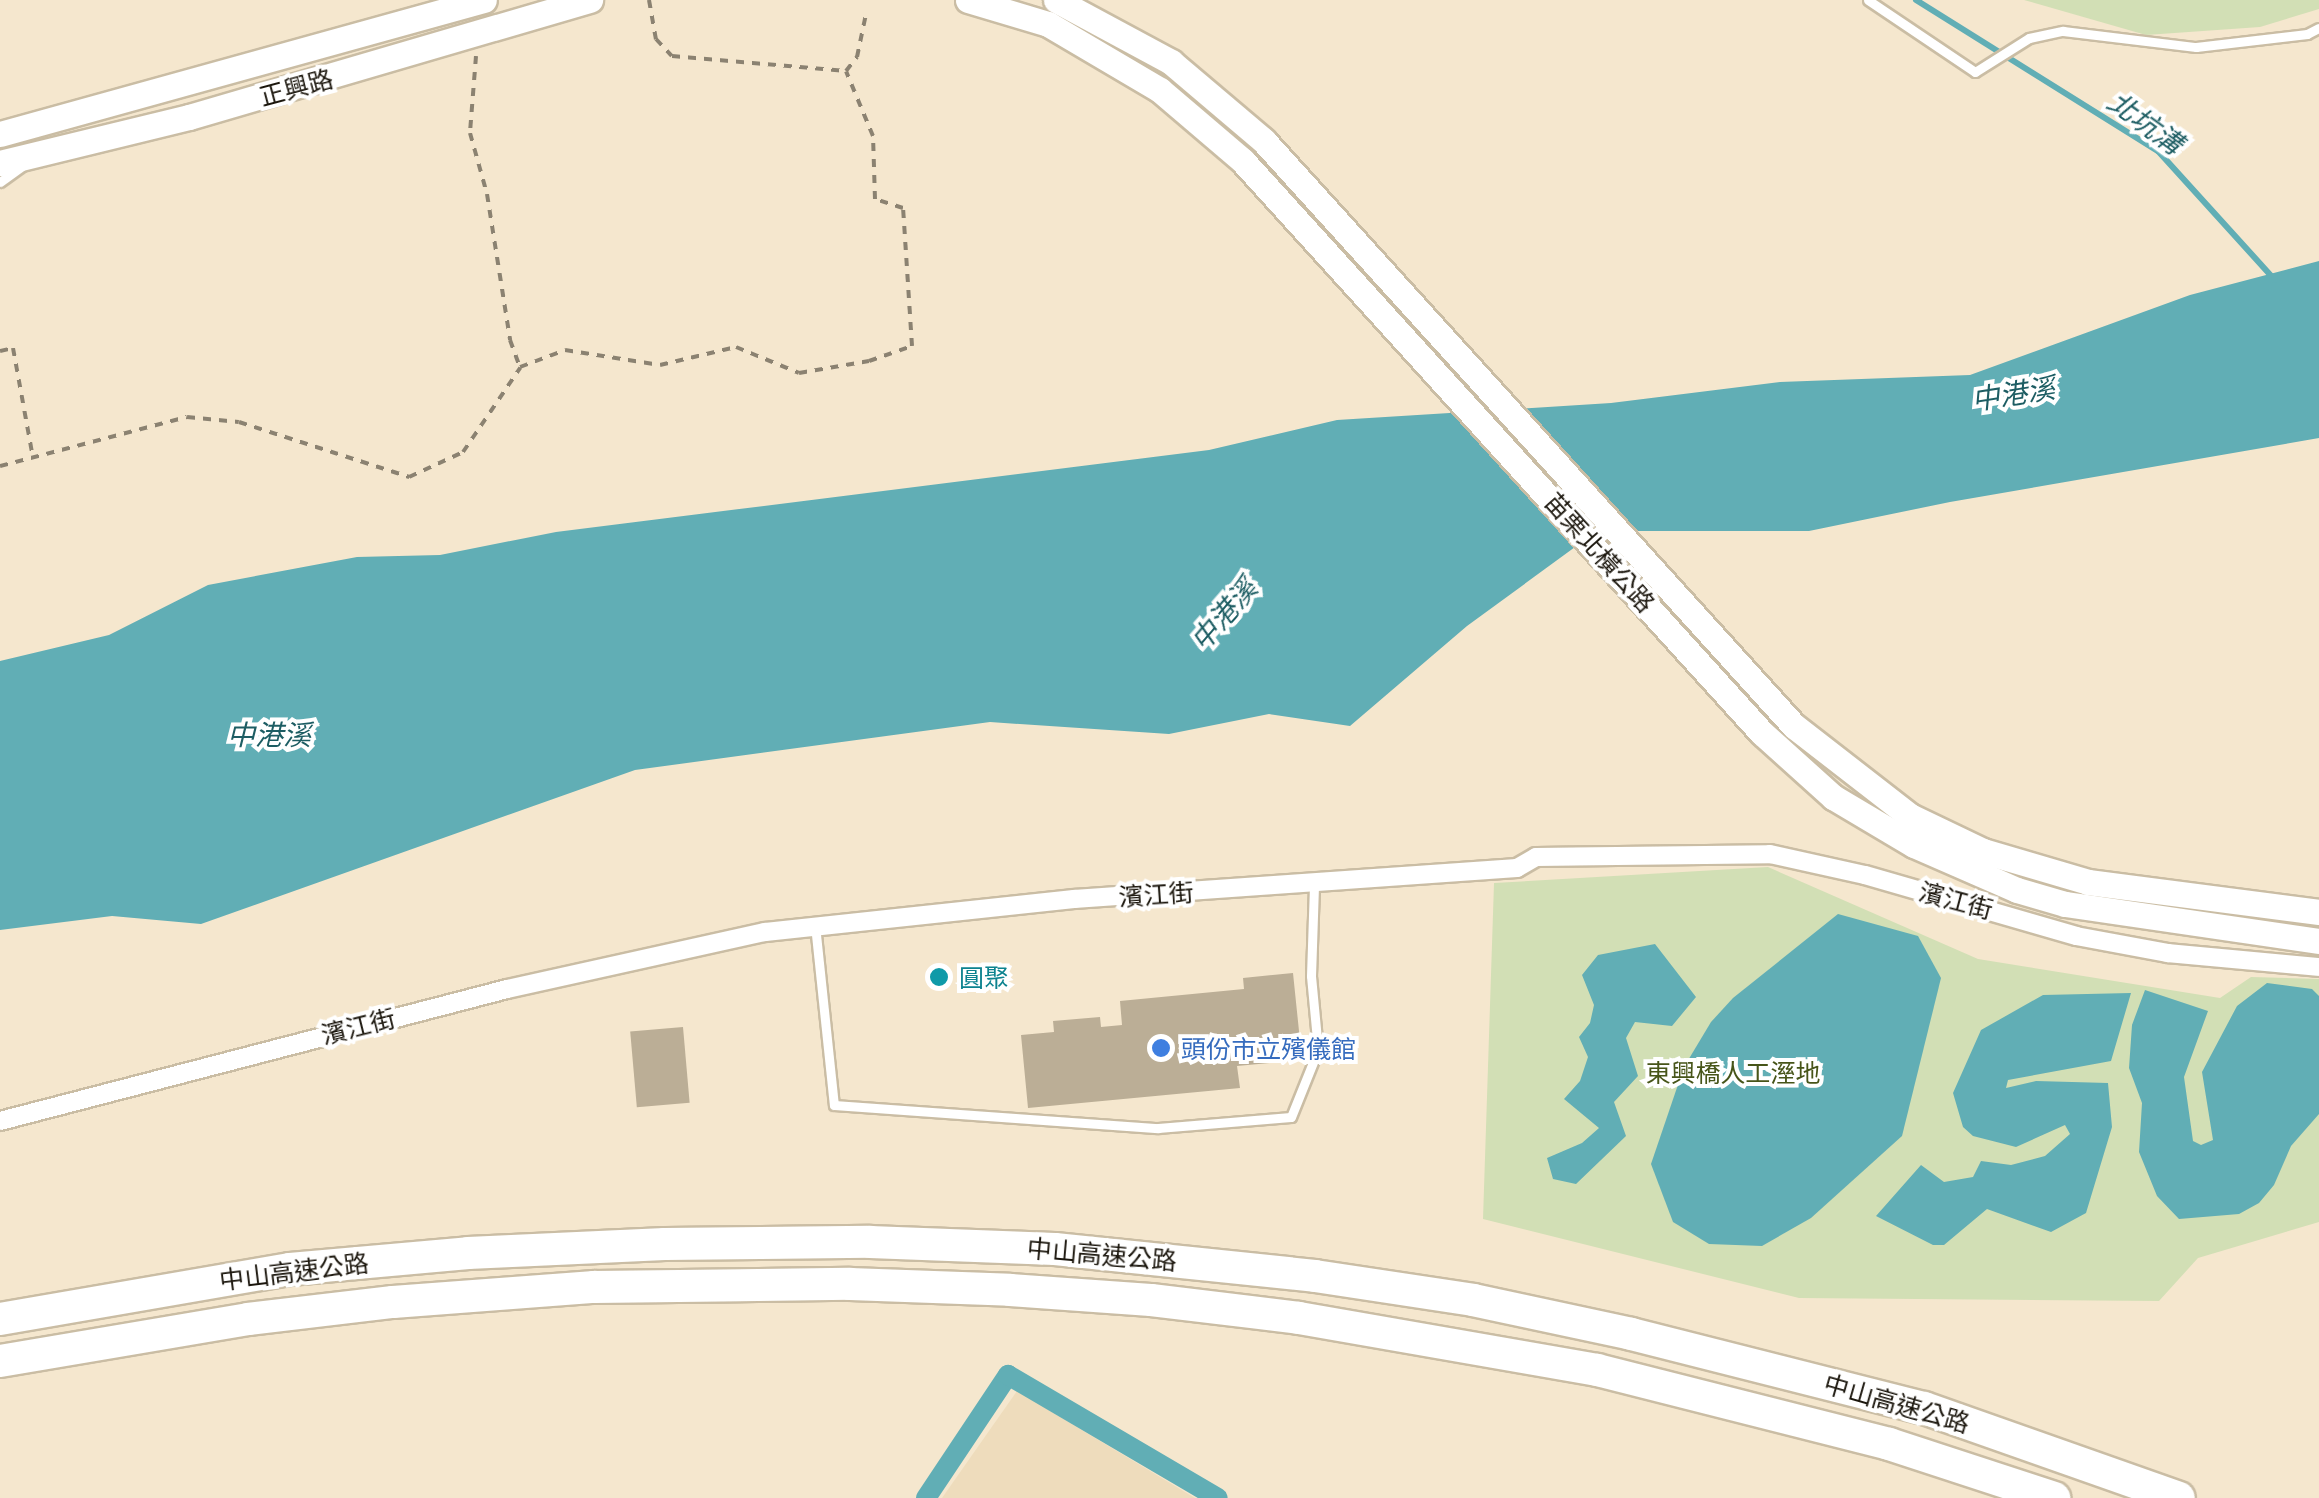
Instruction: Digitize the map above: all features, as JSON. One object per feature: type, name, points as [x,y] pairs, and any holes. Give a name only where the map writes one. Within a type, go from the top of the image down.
[{"type":"highway","name":"中山高速公路","points":[[0,1319],[290,1268],[468,1253],[664,1244],[851,1242],[1055,1248],[1315,1276],[1473,1300],[1630,1334],[1924,1408],[2179,1498]]},
{"type":"highway","name":"中山高速公路","points":[[0,1361],[266,1317],[393,1302],[594,1287],[850,1284],[1045,1293],[1299,1318],[1597,1370],[1889,1444],[2054,1498]]},
{"type":"main road","name":"正興路","points":[[0,134],[486,0]]},
{"type":"main road","name":"正興路","points":[[0,163],[32,158],[478,35],[590,0]]},
{"type":"main road","name":"苗栗北橫公路","points":[[968,0],[1048,24],[1160,90],[1255,174],[1762,733],[1833,796],[1914,845],[2022,878],[2088,882],[2319,912]]},
{"type":"main road","name":"苗栗北橫公路","points":[[1056,0],[1171,62],[1263,140],[1794,726],[1910,816],[1983,851],[2064,904],[2319,942]]},
{"type":"street","name":"濱江街","points":[[0,1121],[507,989],[766,932],[1074,899],[1517,868],[1536,856],[1770,854],[1866,875],[2076,936],[2168,953],[2319,967]]},
{"type":"lane","points":[[478,35],[486,0]]},
{"type":"lane","points":[[1868,0],[1976,72],[2029,38],[2063,32],[2196,47],[2307,34],[2319,28]]},
{"type":"lane","points":[[0,182],[32,158]]},
{"type":"lane","points":[[816,925],[834,1105],[1177,1126],[1291,1117],[1318,1050],[1312,976],[1314,884]]},
{"type":"path","points":[[649,0],[656,39],[672,56],[846,71]]},
{"type":"path","points":[[846,71],[858,57],[866,14]]},
{"type":"path","points":[[478,35],[470,133],[487,194],[510,340],[520,367]]},
{"type":"path","points":[[0,466],[187,418],[240,422],[409,477],[463,452],[520,367],[565,350],[660,365],[736,348],[799,373],[868,361],[912,346],[903,208],[875,199],[873,136],[846,71]]},
{"type":"path","points":[[0,351],[12,348],[33,458]]},
{"type":"shaded area","points":[[1017,1391],[1195,1498],[942,1498]]},
{"type":"green space","points":[[2024,0],[2319,0],[2319,9],[2260,27],[2146,35]]},
{"type":"green space","name":"東興橋人工溼地","points":[[1768,867],[1978,959],[2220,998],[2251,977],[2319,979],[2319,1222],[2198,1258],[2159,1301],[1799,1298],[1483,1219],[1494,883]]},
{"type":"water","name":"中港溪","points":[[2319,261],[2319,438],[1950,502],[1809,531],[1597,531],[1467,626],[1350,726],[1269,714],[1169,734],[990,722],[635,770],[201,924],[112,916],[0,930],[0,661],[109,635],[208,585],[357,557],[440,555],[556,532],[1209,450],[1337,420],[1611,403],[1780,382],[1970,375],[2190,295]]},
{"type":"water","points":[[1838,914],[1918,936],[1941,978],[1902,1136],[1811,1218],[1762,1246],[1709,1244],[1673,1222],[1651,1164],[1684,1067],[1711,1022],[1733,998]]},
{"type":"water","points":[[1655,944],[1696,997],[1672,1026],[1635,1022],[1626,1038],[1638,1076],[1614,1102],[1626,1136],[1576,1184],[1553,1179],[1547,1158],[1582,1143],[1599,1128],[1564,1099],[1580,1081],[1588,1057],[1579,1037],[1590,1023],[1594,1005],[1582,975],[1598,955]]},
{"type":"water","points":[[2267,983],[2312,989],[2319,996],[2319,1114],[2291,1146],[2274,1185],[2259,1203],[2239,1214],[2179,1219],[2157,1196],[2139,1152],[2142,1103],[2129,1068],[2132,1025],[2145,990],[2208,1011],[2184,1077],[2193,1141],[2201,1145],[2213,1140],[2202,1072],[2237,1006]]},
{"type":"water","points":[[2131,993],[2111,1061],[2008,1080],[2006,1088],[2036,1081],[2108,1083],[2112,1127],[2086,1213],[2051,1232],[1987,1209],[1944,1245],[1933,1245],[1876,1216],[1921,1165],[1944,1182],[1973,1177],[1981,1161],[2011,1165],[2045,1156],[2070,1134],[2065,1125],[2016,1147],[1973,1136],[1963,1127],[1953,1093],[1981,1030],[2043,995]]},
{"type":"building","name":"頭份市立殯儀館","points":[[1293,973],[1302,1060],[1237,1066],[1240,1088],[1028,1108],[1021,1035],[1054,1032],[1053,1021],[1100,1017],[1101,1027],[1122,1025],[1120,1001],[1244,989],[1243,978]]},
{"type":"building","points":[[683,1027],[690,1103],[637,1107],[630,1032]]},
{"type":"waterway","name":"北坑溝","points":[[1916,0],[2158,151],[2275,280]]},
{"type":"waterway","points":[[926,1498],[1008,1375],[1218,1498]]},
{"type":"place","name":"圓聚","points":[[939,977]]},
{"type":"place","name":"頭份市立殯儀館","points":[[1161,1048]]}]
